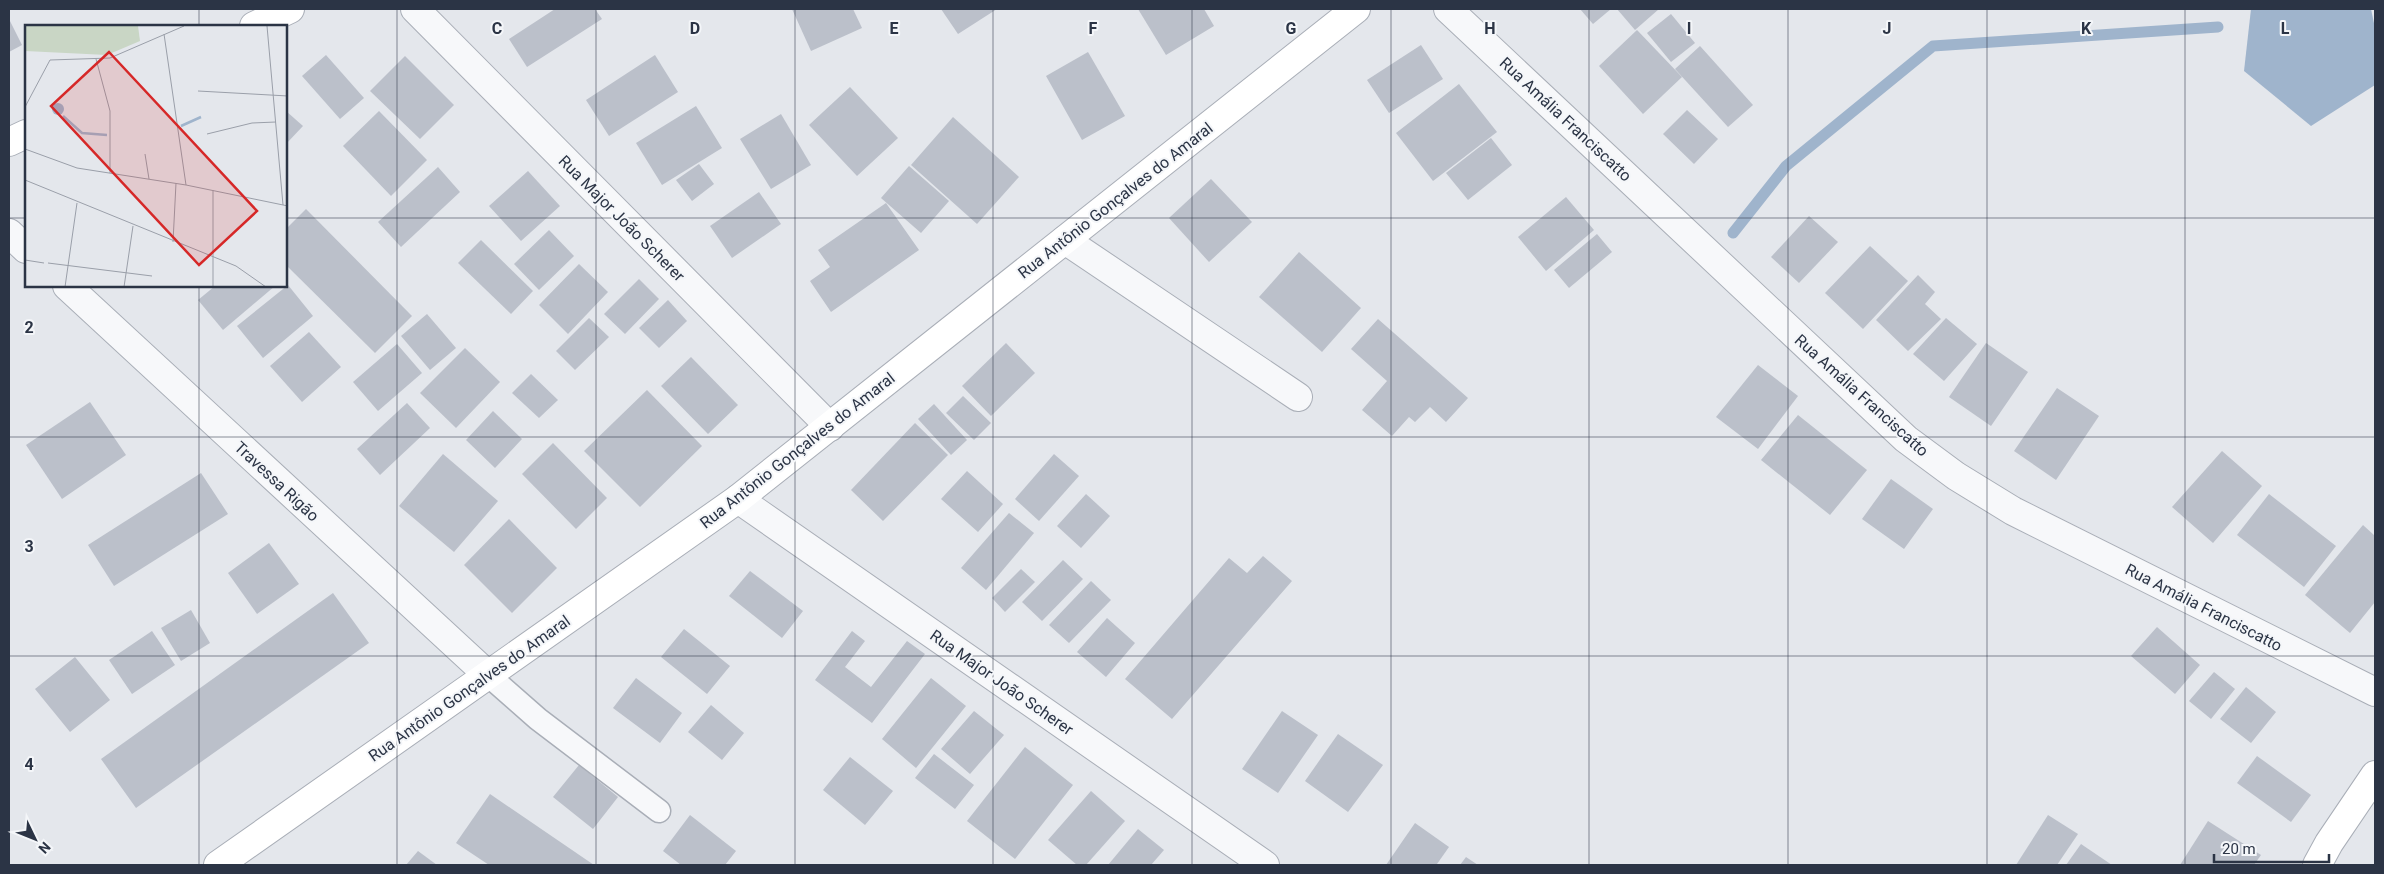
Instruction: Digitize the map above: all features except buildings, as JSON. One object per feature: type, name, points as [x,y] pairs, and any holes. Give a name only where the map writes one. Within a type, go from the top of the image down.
[{"type":"street","points":[[256,25],[290,9]]},
{"type":"street","name":"Rua Major João Scherer","points":[[415,9],[830,427]]},
{"type":"street","name":"Rua Antônio Gonçalves do Amaral","points":[[218,865],[738,499],[1356,9]]},
{"type":"street","name":"Rua Amália Franciscatto","points":[[1448,9],[1906,439],[1942,466],[2013,510],[2375,692]]},
{"type":"street","points":[[9,142],[25,134]]},
{"type":"street","points":[[9,232],[25,248]]},
{"type":"street","points":[[1065,240],[1298,397]]},
{"type":"street","name":"Travessa Rigão","points":[[69,288],[488,675]]},
{"type":"street","name":"Rua Major João Scherer","points":[[738,499],[1265,865]]},
{"type":"street","points":[[2317,865],[2329,843],[2375,775]]},
{"type":"lane","points":[[488,675],[538,719],[659,811]]},
{"type":"water","points":[[2251,9],[2371,9],[2375,28],[2375,85],[2311,126],[2244,71]]},
{"type":"waterway","points":[[1733,233],[1786,166],[1933,46],[2218,27]]}]
